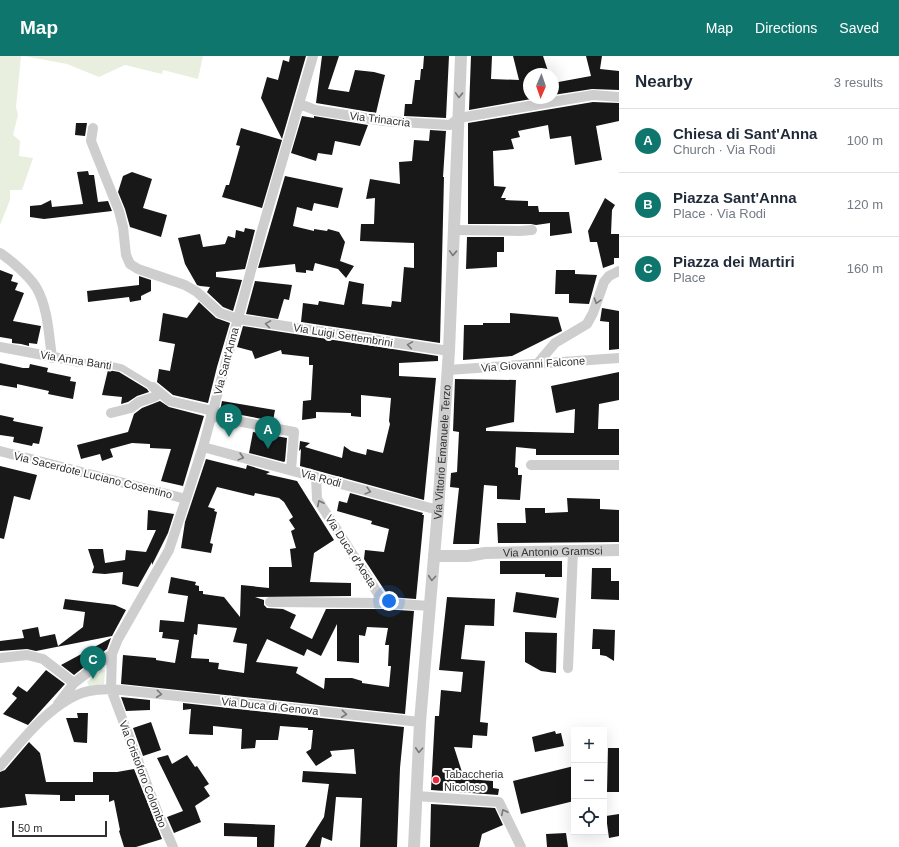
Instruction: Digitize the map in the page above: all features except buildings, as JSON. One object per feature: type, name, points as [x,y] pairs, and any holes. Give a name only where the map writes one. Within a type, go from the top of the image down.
[{"type":"street","name":"Via Sant'Anna","points":[[112,654],[118,639],[169,550],[203,447],[262,230],[313,56]]},
{"type":"street","name":"Via Vittorio Emanuele Terzo","points":[[414,847],[420,722],[448,370],[461,56]]},
{"type":"street","name":"Via Trinacria","points":[[300,104],[315,110],[384,121],[450,125],[459,118],[587,96],[600,95],[619,97]]},
{"type":"street","name":"Via Luigi Settembrini","points":[[93,128],[91,141],[119,211],[123,227],[126,255],[130,264],[138,269],[185,285],[197,292],[220,313],[238,319],[449,351]]},
{"type":"street","points":[[454,230],[532,230]]},
{"type":"street","points":[[0,253],[13,262],[36,287],[47,321],[52,358]]},
{"type":"street","points":[[538,363],[555,343],[586,324],[593,313],[604,282],[609,276],[619,271]]},
{"type":"street","name":"Via Anna Banti","points":[[0,347],[52,358],[105,364],[122,368],[170,401],[212,414],[294,432],[291,470]]},
{"type":"street","name":"Via Giovanni Falcone","points":[[448,370],[619,358]]},
{"type":"street","points":[[111,413],[131,408],[139,402],[154,397],[156,390]]},
{"type":"street","name":"Via Rodi","points":[[203,447],[438,510]]},
{"type":"street","name":"Via Sacerdote Luciano Cosentino","points":[[0,451],[186,499]]},
{"type":"street","points":[[531,465],[619,465]]},
{"type":"street","name":"Via Duca d'Aosta","points":[[316,477],[318,499],[384,603]]},
{"type":"street","name":"Via Antonio Gramsci","points":[[434,553],[468,556],[486,553],[619,550]]},
{"type":"street","points":[[568,668],[573,551]]},
{"type":"street","points":[[270,602],[384,603],[430,606]]},
{"type":"street","points":[[0,766],[34,726],[54,710],[74,683],[112,654]]},
{"type":"street","points":[[112,654],[116,690]]},
{"type":"street","points":[[0,658],[27,656],[43,659],[74,683]]},
{"type":"street","name":"Via Duca di Genova","points":[[54,710],[77,695],[90,691],[116,690],[420,722]]},
{"type":"street","name":"Via Cristoforo Colombo","points":[[116,690],[115,700],[157,811],[173,847]]},
{"type":"street","points":[[417,796],[500,802],[521,847]]},
{"type":"green space","points":[[0,56],[21,56],[16,107],[18,115],[13,135],[20,141],[19,156],[33,158],[22,190],[10,190],[10,200],[0,225]]},
{"type":"green space","points":[[24,56],[203,56],[198,79],[163,70],[162,74],[125,65],[99,77],[67,64]]},
{"type":"green space","points":[[101,670],[105,670],[104,684],[89,686],[87,682]]},
{"type":"place","name":"Piazza Sant'Anna","points":[[229,437]]},
{"type":"place","name":"Chiesa di Sant'Anna","points":[[268,449]]},
{"type":"place","name":"Piazza dei Martiri","points":[[93,679]]},
{"type":"place","name":"Tabaccheria Nicoloso","points":[[436,780]]}]
